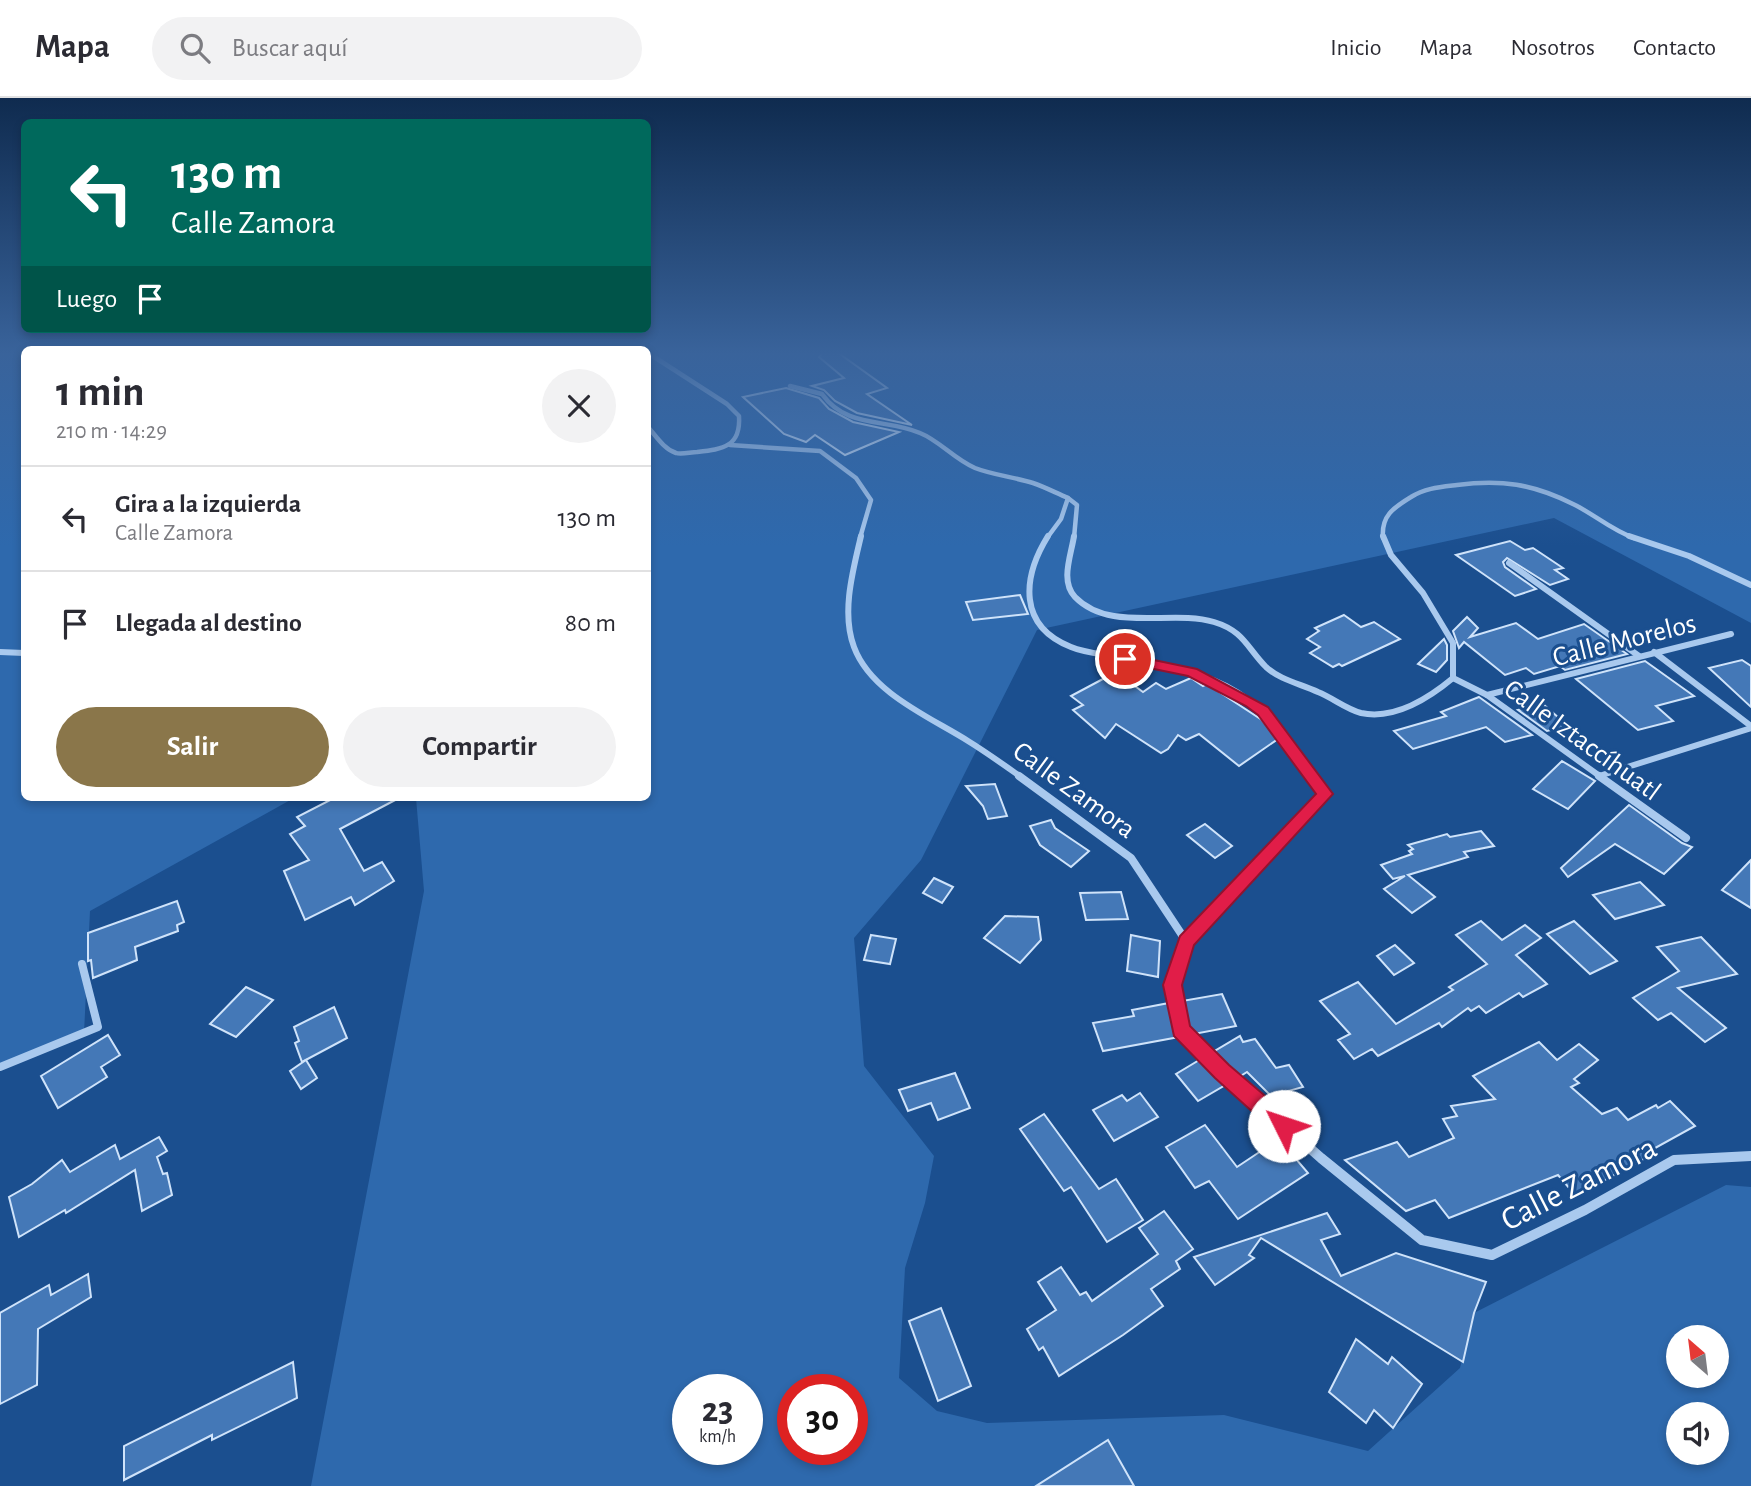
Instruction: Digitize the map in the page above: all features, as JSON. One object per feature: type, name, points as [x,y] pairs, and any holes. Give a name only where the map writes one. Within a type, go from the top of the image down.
[{"type":"street","points":[[730,445],[740,430],[739,417]]},
{"type":"street","points":[[855,417],[917,431],[931,438],[956,458],[976,468],[1036,484],[1074,500],[1077,517],[1066,580],[1068,589],[1086,605],[1124,617],[1209,620],[1226,626],[1252,647],[1265,667],[1279,676],[1326,694],[1360,712],[1376,715],[1422,701],[1453,678],[1452,643],[1423,593],[1391,555],[1383,540],[1382,526],[1390,510],[1422,490],[1480,482],[1519,483],[1573,504],[1619,533],[1689,556],[1751,585]]},
{"type":"street","name":"Calle Zamora","points":[[651,430],[666,447],[677,454],[707,452],[730,445],[820,451],[856,478],[871,500],[858,542],[849,607],[854,647],[878,682],[919,712],[978,748],[1131,858],[1186,941]]},
{"type":"street","name":"Calle Zamora","points":[[1068,498],[1065,517],[1044,544],[1029,578],[1029,599],[1035,622],[1057,641],[1125,659],[1192,672],[1240,695],[1263,711],[1325,794],[1186,941],[1172,985],[1181,1030],[1222,1071],[1422,1240],[1492,1255],[1585,1210],[1674,1160],[1751,1156]]},
{"type":"street","points":[[1509,563],[1639,656]]},
{"type":"street","name":"Calle Morelos","points":[[1486,695],[1731,634]]},
{"type":"street","points":[[0,652],[21,653]]},
{"type":"street","points":[[1654,652],[1751,727]]},
{"type":"street","name":"Calle Iztaccíhuatl","points":[[1453,678],[1486,695],[1686,838]]},
{"type":"street","points":[[1599,776],[1751,727]]},
{"type":"street","points":[[0,1067],[98,1027],[82,964]]},
{"type":"shaded area","points":[[0,417],[21,417],[21,801],[289,801],[90,911],[84,1033],[0,1065]]},
{"type":"shaded area","points":[[651,417],[1751,417],[1751,623],[1554,518],[1037,630],[921,860],[854,938],[864,1066],[934,1156],[925,1203],[905,1268],[899,1378],[937,1411],[987,1423],[1224,1415],[1368,1451],[1460,1368],[1474,1313],[1726,1185],[1751,1187],[1751,1486],[311,1486],[424,891],[416,801],[651,801]]},
{"type":"building","points":[[765,417],[843,417],[853,422],[899,432],[845,455],[815,435],[806,442],[784,434]]},
{"type":"building","points":[[874,417],[900,417],[912,425]]},
{"type":"building","points":[[1510,541],[1525,550],[1533,548],[1563,568],[1555,570],[1568,579],[1550,585],[1507,558],[1503,562],[1505,567],[1536,589],[1515,596],[1456,555]]},
{"type":"building","points":[[1020,595],[1028,614],[973,620],[966,602]]},
{"type":"building","points":[[1344,615],[1361,627],[1374,622],[1400,639],[1342,666],[1339,664],[1333,667],[1310,653],[1320,647],[1307,639],[1319,631],[1315,628]]},
{"type":"building","points":[[1467,617],[1478,628],[1470,637],[1516,623],[1538,639],[1584,624],[1627,654],[1565,670],[1560,666],[1534,674],[1526,668],[1505,675],[1464,642],[1459,648],[1453,631]]},
{"type":"building","points":[[1444,639],[1447,645],[1447,660],[1436,672],[1418,664]]},
{"type":"building","points":[[1742,660],[1751,666],[1751,707],[1709,668]]},
{"type":"building","points":[[1645,661],[1694,696],[1656,706],[1673,721],[1638,730],[1576,679]]},
{"type":"building","points":[[1116,672],[1143,692],[1156,683],[1166,689],[1191,678],[1203,686],[1207,684],[1262,720],[1278,739],[1239,766],[1199,734],[1186,740],[1178,735],[1168,749],[1161,753],[1116,724],[1105,738],[1073,710],[1083,705],[1071,696]]},
{"type":"building","points":[[1479,697],[1532,735],[1505,742],[1486,727],[1413,749],[1394,731],[1446,716],[1441,712]]},
{"type":"building","points":[[1543,704],[1568,726],[1547,731],[1518,710]]},
{"type":"building","points":[[1562,761],[1595,781],[1568,809],[1533,789]]},
{"type":"building","points":[[995,784],[1007,816],[988,819],[983,806],[966,786]]},
{"type":"building","points":[[328,801],[393,801],[340,829],[364,871],[382,862],[394,881],[355,905],[351,897],[305,920],[284,871],[309,860],[290,834],[305,826],[297,817]]},
{"type":"building","points":[[1629,805],[1682,843],[1692,847],[1664,874],[1615,844],[1568,877],[1561,868]]},
{"type":"building","points":[[1051,820],[1055,828],[1089,851],[1071,867],[1040,845],[1030,826]]},
{"type":"building","points":[[1205,824],[1232,846],[1215,858],[1187,835]]},
{"type":"building","points":[[1481,831],[1494,846],[1464,852],[1468,857],[1408,875],[1435,897],[1412,913],[1384,889],[1405,876],[1393,879],[1381,865],[1412,854],[1409,851],[1413,849],[1408,845],[1447,834],[1450,837]]},
{"type":"building","points":[[1751,860],[1751,908],[1722,890]]},
{"type":"building","points":[[934,878],[953,887],[942,903],[923,893]]},
{"type":"building","points":[[1640,882],[1664,905],[1615,919],[1593,895]]},
{"type":"building","points":[[1121,892],[1128,919],[1086,920],[1080,893]]},
{"type":"building","points":[[177,901],[184,922],[177,925],[178,931],[135,947],[137,960],[93,978],[91,960],[88,961],[88,933]]},
{"type":"building","points":[[1005,916],[1038,917],[1041,940],[1020,963],[984,938]]},
{"type":"building","points":[[1481,921],[1502,940],[1525,925],[1541,938],[1516,955],[1547,984],[1523,997],[1519,993],[1486,1013],[1479,1006],[1471,1011],[1468,1008],[1442,1027],[1439,1023],[1378,1056],[1372,1049],[1354,1059],[1338,1040],[1350,1034],[1320,1001],[1358,982],[1396,1024],[1453,990],[1449,987],[1487,964],[1456,935]]},
{"type":"building","points":[[1574,921],[1617,961],[1590,974],[1547,934]]},
{"type":"building","points":[[871,935],[896,939],[890,964],[864,960]]},
{"type":"building","points":[[1131,935],[1160,941],[1158,977],[1127,971]]},
{"type":"building","points":[[1701,937],[1737,974],[1678,988],[1726,1028],[1705,1042],[1671,1013],[1658,1020],[1633,998],[1679,971],[1657,947]]},
{"type":"building","points":[[1395,945],[1414,963],[1394,975],[1377,956]]},
{"type":"building","points":[[246,987],[273,1000],[236,1037],[210,1024]]},
{"type":"building","points":[[1222,994],[1236,1026],[1194,1034],[1187,1027],[1182,1001]]},
{"type":"building","points":[[1169,1003],[1175,1031],[1179,1037],[1103,1051],[1093,1023],[1134,1016],[1132,1010]]},
{"type":"building","points":[[334,1007],[347,1038],[302,1062],[295,1043],[299,1041],[294,1027]]},
{"type":"building","points":[[108,1035],[120,1055],[101,1067],[107,1077],[58,1108],[41,1076]]},
{"type":"building","points":[[1240,1036],[1243,1042],[1255,1039],[1276,1068],[1289,1065],[1303,1087],[1271,1096],[1247,1072],[1239,1077],[1213,1052]]},
{"type":"building","points":[[1539,1042],[1557,1060],[1579,1044],[1598,1060],[1574,1079],[1579,1083],[1571,1087],[1602,1114],[1617,1108],[1628,1120],[1656,1105],[1658,1108],[1670,1101],[1695,1126],[1646,1153],[1649,1156],[1576,1196],[1558,1175],[1449,1218],[1435,1200],[1406,1211],[1345,1160],[1397,1142],[1409,1157],[1454,1138],[1443,1119],[1457,1116],[1451,1106],[1495,1099],[1473,1076]]},
{"type":"building","points":[[1201,1059],[1227,1084],[1198,1101],[1176,1074]]},
{"type":"building","points":[[306,1060],[317,1078],[301,1089],[290,1071]]},
{"type":"building","points":[[955,1073],[970,1108],[938,1120],[931,1103],[908,1111],[899,1090]]},
{"type":"building","points":[[1140,1093],[1158,1117],[1114,1141],[1093,1110],[1122,1095],[1127,1101]]},
{"type":"building","points":[[1044,1114],[1099,1189],[1116,1179],[1143,1220],[1107,1242],[1071,1187],[1064,1191],[1020,1129]]},
{"type":"building","points":[[1205,1125],[1237,1167],[1279,1139],[1308,1173],[1238,1219],[1209,1181],[1195,1188],[1166,1147]]},
{"type":"building","points":[[159,1137],[167,1151],[157,1157],[163,1174],[167,1173],[172,1195],[142,1211],[135,1170],[66,1213],[65,1210],[19,1237],[9,1197],[32,1184],[62,1160],[70,1172],[115,1145],[120,1159]]},
{"type":"building","points":[[1164,1211],[1193,1249],[1176,1261],[1180,1269],[1151,1289],[1163,1306],[1059,1376],[1043,1347],[1039,1350],[1027,1329],[1056,1310],[1038,1282],[1061,1267],[1080,1295],[1086,1292],[1092,1301],[1158,1254],[1139,1228]]},
{"type":"building","points":[[1327,1213],[1340,1234],[1321,1240],[1341,1276],[1396,1253],[1486,1282],[1474,1313],[1463,1362],[1261,1238],[1249,1255],[1254,1258],[1215,1285],[1194,1257]]},
{"type":"building","points":[[88,1274],[91,1297],[38,1329],[37,1385],[0,1404],[0,1313],[49,1285],[51,1295]]},
{"type":"building","points":[[941,1308],[971,1386],[938,1401],[909,1321]]},
{"type":"building","points":[[1356,1339],[1388,1364],[1392,1357],[1422,1384],[1393,1428],[1374,1410],[1366,1423],[1329,1392]]},
{"type":"building","points":[[293,1362],[297,1398],[212,1440],[212,1435],[124,1480],[124,1446]]},
{"type":"building","points":[[1108,1440],[1134,1486],[1036,1486]]},
{"type":"route","points":[[1125,659],[1192,672],[1240,695],[1263,711],[1325,794],[1186,941],[1172,985],[1181,1030],[1284,1126]]}]
